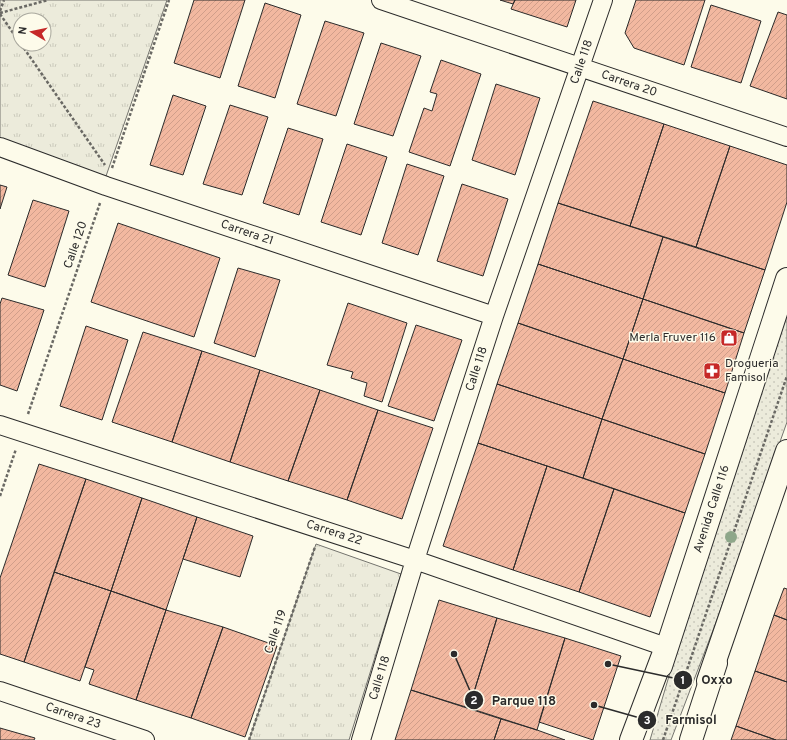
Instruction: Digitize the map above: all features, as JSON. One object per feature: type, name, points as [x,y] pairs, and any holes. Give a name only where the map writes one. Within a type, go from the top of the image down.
[{"type":"main road","name":"Avenida Calle 116","points":[[640,740],[666,646],[787,279]]},
{"type":"main road","points":[[691,740],[787,451]]},
{"type":"main road","points":[[631,740],[666,646]]},
{"type":"main road","points":[[684,740],[716,663]]},
{"type":"street","name":"Carrera 20","points":[[381,0],[787,136]]},
{"type":"street","name":"Calle 118","points":[[361,740],[415,560],[494,316],[603,0]]},
{"type":"street","name":"Carrera 21","points":[[0,147],[108,179],[494,316]]},
{"type":"street","name":"Carrera 22","points":[[0,425],[415,560],[666,646]]},
{"type":"street","name":"Carrera 23","points":[[0,691],[145,740]]},
{"type":"path","points":[[0,13],[4,0]]},
{"type":"path","points":[[0,13],[48,0]]},
{"type":"path","name":"Calle 120","points":[[0,496],[169,0]]},
{"type":"path","points":[[0,13],[12,31]]},
{"type":"path","points":[[26,52],[108,179]]},
{"type":"path","points":[[663,740],[787,376]]},
{"type":"path","name":"Calle 119","points":[[249,740],[316,544],[323,530]]},
{"type":"green space","points":[[0,0],[167,0],[105,179],[0,141]]},
{"type":"green space","points":[[787,314],[787,422],[715,625],[671,740],[650,740],[680,639]]},
{"type":"green space","points":[[316,544],[401,574],[349,740],[249,740]]},
{"type":"building","points":[[194,0],[245,0],[220,78],[174,63]]},
{"type":"building","points":[[500,0],[515,0],[513,4]]},
{"type":"building","points":[[515,0],[576,0],[567,27],[511,9]]},
{"type":"building","points":[[636,0],[705,0],[684,65],[634,48],[625,33]]},
{"type":"building","points":[[265,3],[301,15],[275,98],[238,86]]},
{"type":"building","points":[[711,5],[761,21],[741,83],[691,67]]},
{"type":"building","points":[[778,12],[787,15],[787,99],[750,86]]},
{"type":"building","points":[[325,21],[364,33],[336,116],[297,104]]},
{"type":"building","points":[[381,43],[421,56],[393,136],[354,124]]},
{"type":"building","points":[[441,60],[481,74],[450,166],[409,152],[424,108],[432,111],[437,94],[430,92]]},
{"type":"building","points":[[496,84],[540,98],[515,175],[472,160]]},
{"type":"building","points":[[173,95],[206,106],[183,175],[150,165]]},
{"type":"building","points":[[593,101],[664,124],[630,226],[558,203]]},
{"type":"building","points":[[230,105],[268,117],[242,195],[203,184]]},
{"type":"building","points":[[664,124],[730,146],[696,247],[630,226]]},
{"type":"building","points":[[288,128],[323,139],[299,215],[263,203]]},
{"type":"building","points":[[347,144],[387,157],[361,235],[321,222]]},
{"type":"building","points":[[730,146],[787,165],[787,202],[765,270],[696,247]]},
{"type":"building","points":[[407,164],[444,176],[418,255],[382,243]]},
{"type":"building","points":[[462,184],[508,199],[483,276],[437,261]]},
{"type":"building","points":[[0,185],[7,187],[0,209]]},
{"type":"building","points":[[33,200],[69,211],[45,287],[8,275]]},
{"type":"building","points":[[558,203],[663,237],[643,299],[538,264]]},
{"type":"building","points":[[118,223],[220,258],[194,337],[91,302]]},
{"type":"building","points":[[663,237],[765,270],[744,333],[643,299]]},
{"type":"building","points":[[538,264],[643,299],[623,359],[518,323]]},
{"type":"building","points":[[238,268],[280,280],[255,357],[214,343]]},
{"type":"building","points":[[2,298],[44,310],[17,391],[0,385],[0,304]]},
{"type":"building","points":[[643,299],[744,333],[725,393],[623,359]]},
{"type":"building","points":[[348,303],[407,323],[382,402],[364,396],[367,383],[351,378],[353,372],[327,365]]},
{"type":"building","points":[[518,323],[623,359],[602,419],[497,384]]},
{"type":"building","points":[[416,325],[462,340],[434,421],[388,406]]},
{"type":"building","points":[[86,326],[128,340],[102,420],[60,406]]},
{"type":"building","points":[[143,332],[202,351],[172,442],[112,422]]},
{"type":"building","points":[[202,351],[260,370],[230,462],[172,442]]},
{"type":"building","points":[[623,359],[725,393],[705,454],[602,419]]},
{"type":"building","points":[[260,370],[320,390],[288,481],[230,462]]},
{"type":"building","points":[[497,384],[602,419],[583,478],[478,443]]},
{"type":"building","points":[[320,390],[378,410],[347,500],[288,481]]},
{"type":"building","points":[[378,410],[433,428],[402,519],[347,500]]},
{"type":"building","points":[[602,419],[705,454],[685,513],[583,478]]},
{"type":"building","points":[[478,443],[547,466],[513,570],[443,546]]},
{"type":"building","points":[[39,464],[86,479],[24,662],[0,654],[0,578]]},
{"type":"building","points":[[547,466],[614,489],[579,592],[513,570]]},
{"type":"building","points":[[86,479],[142,498],[111,591],[54,572]]},
{"type":"building","points":[[614,489],[685,513],[650,617],[579,592]]},
{"type":"building","points":[[142,498],[197,517],[166,610],[111,591]]},
{"type":"building","points":[[197,517],[253,536],[240,577],[183,559]]},
{"type":"building","points":[[54,572],[111,591],[80,681],[24,662]]},
{"type":"building","points":[[784,588],[787,589],[787,620],[774,615]]},
{"type":"building","points":[[111,591],[166,610],[136,700],[89,684],[94,670],[85,667]]},
{"type":"building","points":[[439,600],[497,618],[469,708],[411,690]]},
{"type":"building","points":[[166,610],[223,627],[191,718],[136,700]]},
{"type":"building","points":[[774,615],[787,620],[787,682],[755,671]]},
{"type":"building","points":[[497,618],[565,638],[537,730],[469,708]]},
{"type":"building","points":[[223,627],[277,646],[245,737],[191,718]]},
{"type":"building","points":[[565,638],[621,656],[593,740],[539,722]]},
{"type":"building","points":[[755,671],[787,682],[787,740],[776,740],[736,726]]},
{"type":"building","points":[[411,690],[501,719],[494,740],[395,740]]},
{"type":"building","points":[[501,719],[537,730],[565,740],[494,740]]},
{"type":"building","points":[[736,726],[776,740],[731,740]]},
{"type":"building","points":[[0,728],[35,738],[34,740],[0,740]]},
{"type":"place","name":"Merla Fruver 116","points":[[729,338]]},
{"type":"place","name":"Drogueria Famisol","points":[[712,371]]},
{"type":"place","name":"Parque 118","points":[[454,654]]},
{"type":"place","name":"Oxxo","points":[[608,664]]},
{"type":"place","name":"Farmisol","points":[[594,705]]}]
